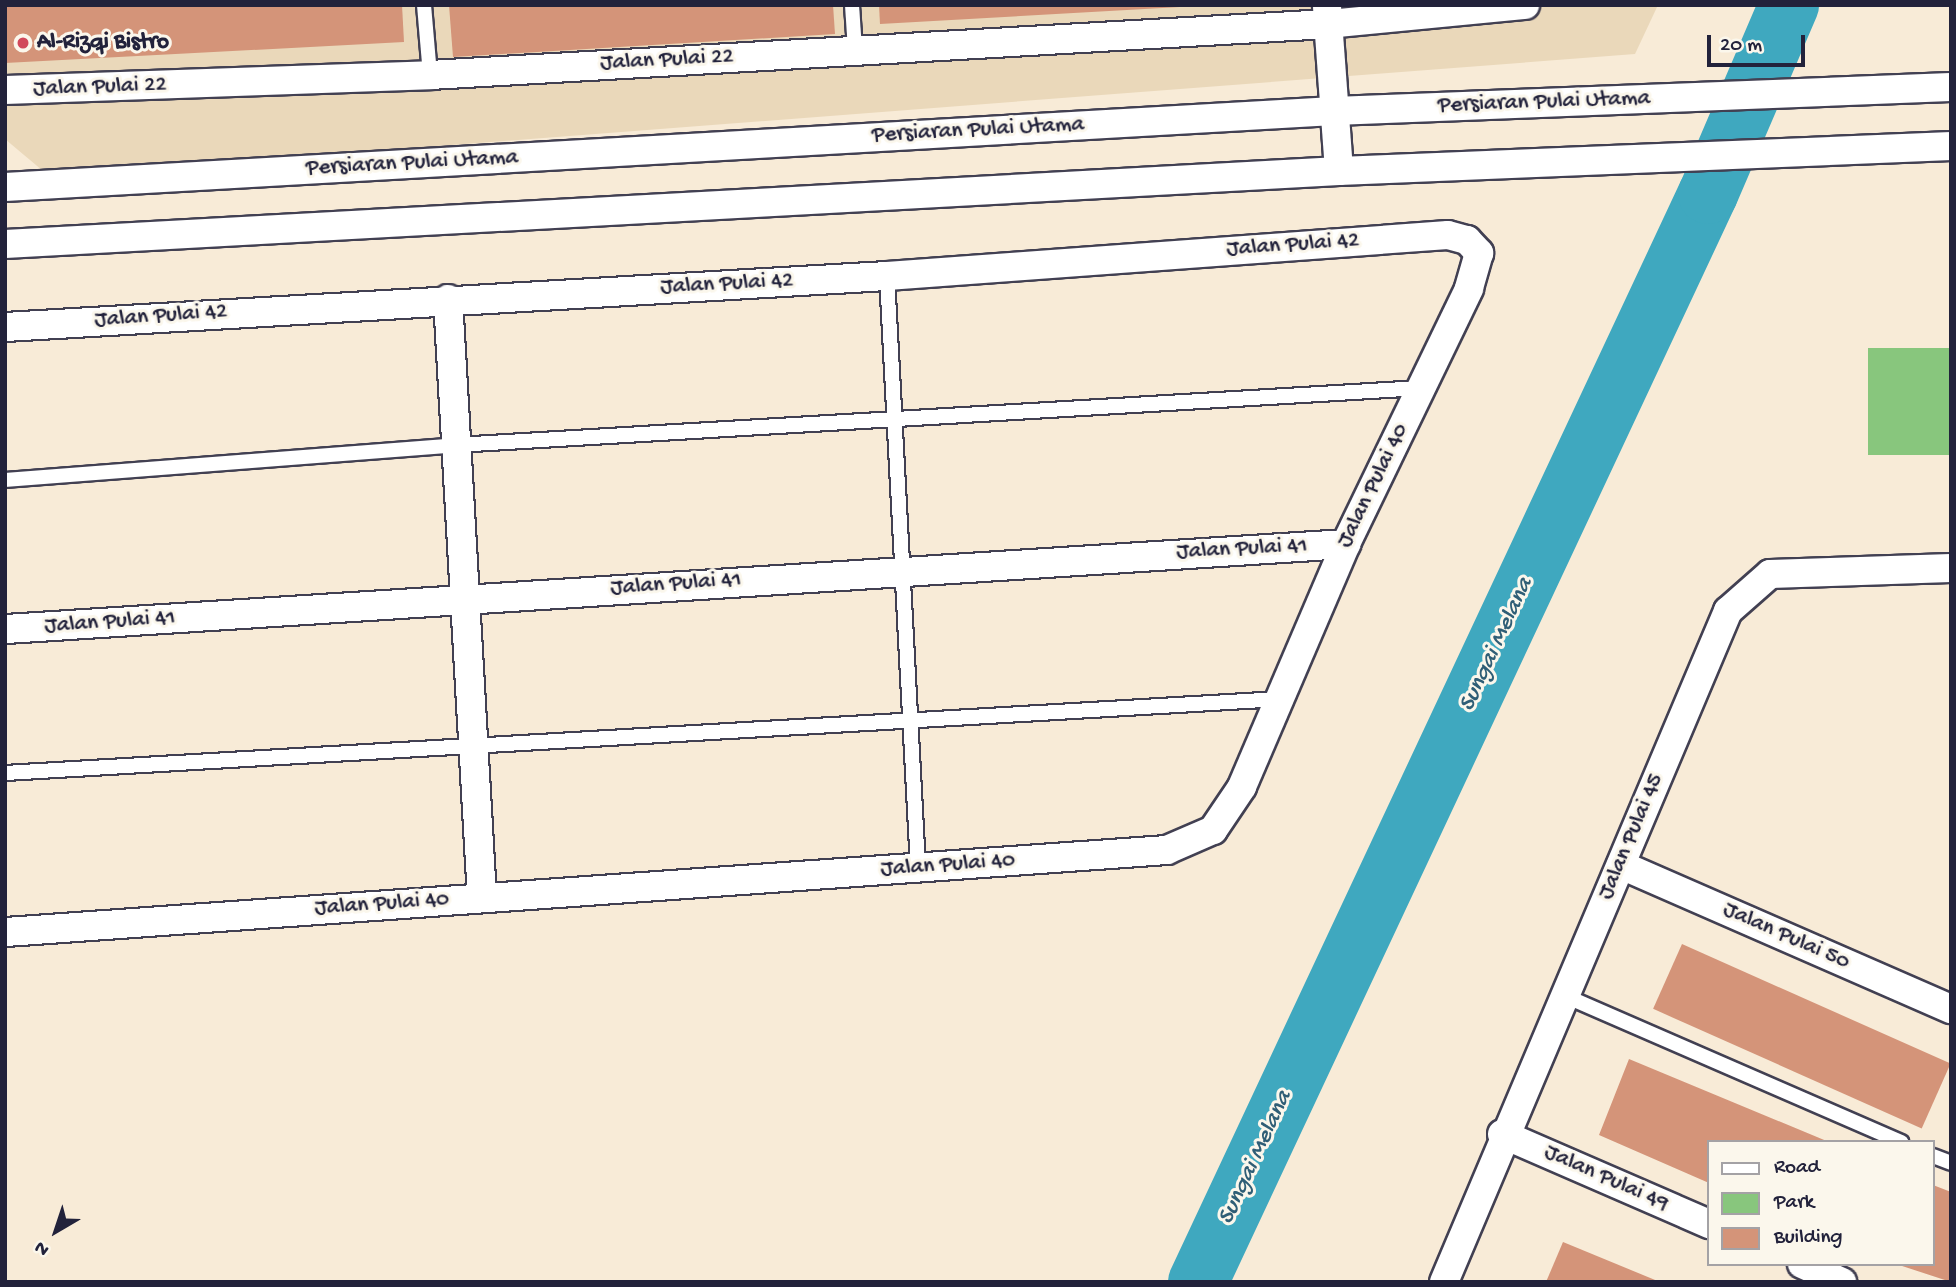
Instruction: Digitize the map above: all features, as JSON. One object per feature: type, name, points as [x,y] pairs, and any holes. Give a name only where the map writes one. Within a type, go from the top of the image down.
[{"type":"street","name":"Jalan Pulai 22","points":[[5,90],[430,75],[855,50],[1327,15],[1525,5]]},
{"type":"street","points":[[1327,15],[1339,171]]},
{"type":"street","name":"Persiaran Pulai Utama","points":[[5,187],[1334,111],[1951,87]]},
{"type":"street","points":[[5,244],[1339,171],[1951,146]]},
{"type":"street","name":"Jalan Pulai 42","points":[[5,327],[448,299],[887,276],[1448,235]]},
{"type":"street","name":"Jalan Pulai 40","points":[[5,932],[1167,850],[1213,830],[1242,787],[1346,544],[1421,388],[1479,253],[1467,240],[1448,235]]},
{"type":"street","points":[[448,299],[482,898]]},
{"type":"street","name":"Jalan Pulai 41","points":[[6,629],[902,569],[1346,544]]},
{"type":"street","name":"Jalan Pulai 45","points":[[1451,1279],[1502,1133],[1621,865],[1728,611],[1752,585],[1770,574],[1951,568]]},
{"type":"street","name":"Jalan Pulai 50","points":[[1621,865],[1951,1009]]},
{"type":"street","name":"Jalan Pulai 49","points":[[1502,1133],[1708,1224]]},
{"type":"street","points":[[1806,1266],[1842,1282]]},
{"type":"lane","points":[[424,5],[430,75]]},
{"type":"lane","points":[[852,5],[855,50]]},
{"type":"lane","points":[[887,276],[898,419],[902,569],[918,868]]},
{"type":"lane","points":[[5,480],[456,445],[1421,388]]},
{"type":"lane","points":[[5,773],[1279,699]]},
{"type":"lane","points":[[1563,995],[1896,1140]]},
{"type":"shaded area","points":[[5,5],[1658,5],[1635,54],[49,176],[5,139]]},
{"type":"green space","points":[[1868,348],[1951,348],[1951,455],[1868,455]]},
{"type":"building","points":[[5,5],[402,5],[404,42],[5,63]]},
{"type":"building","points":[[449,5],[833,5],[835,34],[453,57]]},
{"type":"building","points":[[879,5],[1180,5],[1180,7],[880,24]]},
{"type":"building","points":[[1682,944],[1951,1064],[1922,1128],[1653,1009]]},
{"type":"building","points":[[1629,1059],[1824,1140],[1708,1140],[1708,1183],[1599,1135]]},
{"type":"building","points":[[1935,1186],[1951,1192],[1951,1282],[1902,1266],[1935,1266]]},
{"type":"building","points":[[1563,1242],[1660,1282],[1546,1282]]},
{"type":"waterway","name":"Sungai Melana","points":[[1198,1282],[1708,194],[1789,5]]},
{"type":"place","name":"Al-Rizqi Bistro","points":[[23,43]]}]
